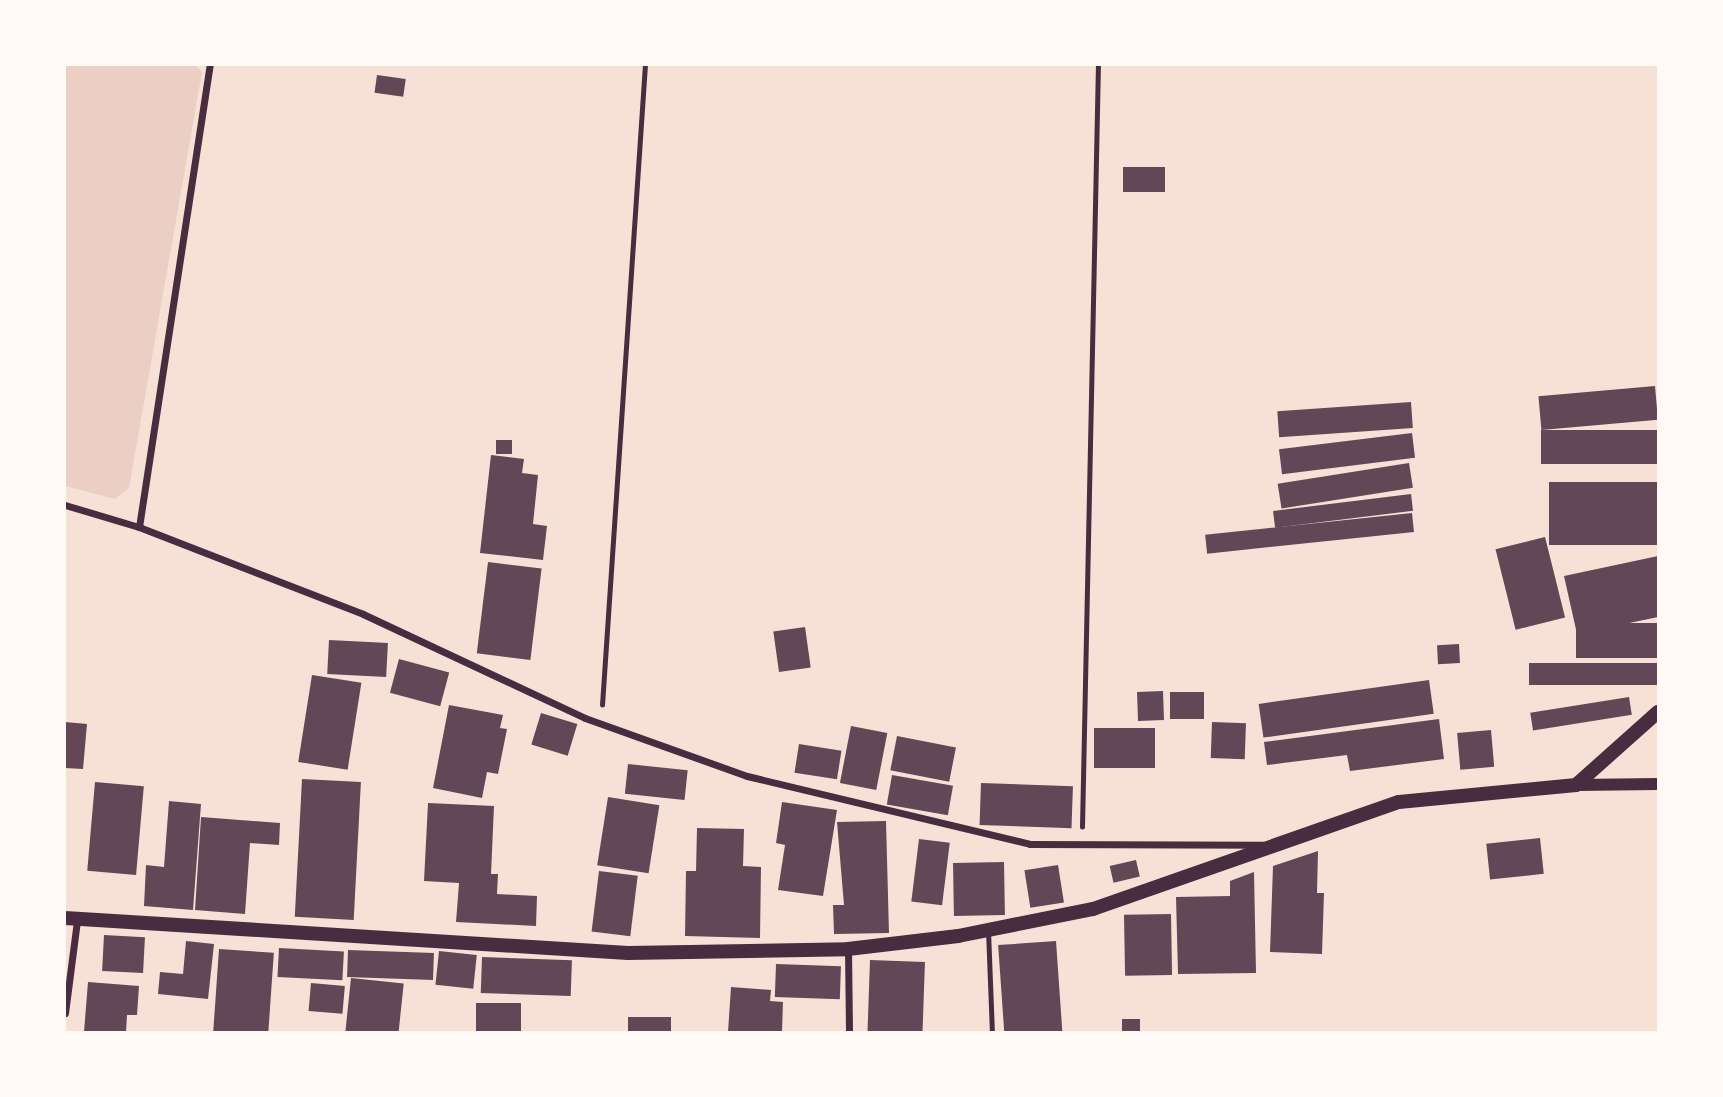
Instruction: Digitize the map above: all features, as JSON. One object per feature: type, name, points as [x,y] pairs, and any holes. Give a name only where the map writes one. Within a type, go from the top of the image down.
[{"type":"main road","points":[[71,919],[628,953],[848,949],[988,930],[1093,909],[1399,802],[1576,785],[1658,712]]},
{"type":"street","points":[[139,527],[209,65]]},
{"type":"street","points":[[65,505],[139,527],[363,614],[601,723],[747,775],[850,803],[1030,844],[1273,845]]},
{"type":"street","points":[[1576,785],[1658,784]]},
{"type":"street","points":[[65,1013],[71,919]]},
{"type":"street","points":[[848,949],[849,1032]]},
{"type":"lane","points":[[988,930],[992,1032]]},
{"type":"path","points":[[601,723],[645,65]]},
{"type":"path","points":[[1081,846],[1098,65]]},
{"type":"shaded area","points":[[65,65],[195,65],[202,72],[129,488],[115,499],[65,486]]},
{"type":"building","points":[[377,75],[406,79],[403,97],[374,93]]},
{"type":"building","points":[[1123,167],[1165,167],[1165,192],[1123,192]]},
{"type":"building","points":[[1655,386],[1658,420],[1541,430],[1538,396]]},
{"type":"building","points":[[1411,402],[1413,428],[1279,437],[1277,411]]},
{"type":"building","points":[[1541,430],[1658,430],[1658,464],[1541,464]]},
{"type":"building","points":[[1412,433],[1415,458],[1282,474],[1279,449]]},
{"type":"building","points":[[496,440],[512,440],[512,454],[496,454]]},
{"type":"building","points":[[491,455],[524,459],[522,473],[538,475],[533,524],[547,526],[543,560],[480,553]]},
{"type":"building","points":[[1409,463],[1413,488],[1282,508],[1278,484]]},
{"type":"building","points":[[1549,482],[1658,482],[1658,545],[1549,545]]},
{"type":"building","points":[[1411,494],[1413,511],[1275,528],[1273,511]]},
{"type":"building","points":[[1412,513],[1414,532],[1207,554],[1205,535]]},
{"type":"building","points":[[1545,537],[1565,618],[1516,630],[1496,549]]},
{"type":"building","points":[[1658,556],[1658,617],[1577,634],[1564,576]]},
{"type":"building","points":[[488,562],[542,569],[530,660],[477,653]]},
{"type":"building","points":[[1576,623],[1658,623],[1658,658],[1576,658]]},
{"type":"building","points":[[805,627],[811,668],[779,672],[773,631]]},
{"type":"building","points":[[329,640],[388,643],[386,677],[327,674]]},
{"type":"building","points":[[1459,644],[1460,663],[1438,664],[1437,645]]},
{"type":"building","points":[[399,659],[449,672],[440,706],[390,693]]},
{"type":"building","points":[[1529,663],[1658,663],[1658,685],[1529,685]]},
{"type":"building","points":[[312,675],[361,683],[348,770],[298,762]]},
{"type":"building","points":[[1429,680],[1434,714],[1263,738],[1259,704]]},
{"type":"building","points":[[1163,691],[1164,720],[1138,721],[1137,692]]},
{"type":"building","points":[[1170,692],[1204,692],[1204,719],[1170,719]]},
{"type":"building","points":[[1629,697],[1632,715],[1533,730],[1530,713]]},
{"type":"building","points":[[449,705],[503,715],[500,728],[507,729],[498,774],[487,772],[482,798],[433,788]]},
{"type":"building","points":[[541,713],[577,724],[568,756],[531,745]]},
{"type":"building","points":[[1439,719],[1444,759],[1350,771],[1347,755],[1267,765],[1264,742]]},
{"type":"building","points":[[65,722],[87,724],[83,769],[65,768]]},
{"type":"building","points":[[1212,722],[1246,723],[1245,759],[1211,758]]},
{"type":"building","points":[[851,726],[887,733],[876,790],[840,783]]},
{"type":"building","points":[[1094,728],[1155,728],[1155,768],[1094,768]]},
{"type":"building","points":[[1491,730],[1494,767],[1460,770],[1457,733]]},
{"type":"building","points":[[897,736],[956,747],[949,782],[890,770]]},
{"type":"building","points":[[799,744],[841,751],[837,779],[794,773]]},
{"type":"building","points":[[628,764],[688,770],[685,800],[625,794]]},
{"type":"building","points":[[892,775],[953,786],[948,815],[887,805]]},
{"type":"building","points":[[302,779],[361,782],[354,920],[295,917]]},
{"type":"building","points":[[95,782],[144,786],[136,875],[87,871]]},
{"type":"building","points":[[981,783],[1073,786],[1071,828],[980,825]]},
{"type":"building","points":[[608,797],[659,805],[649,873],[597,865]]},
{"type":"building","points":[[169,801],[201,804],[193,910],[144,906],[146,865],[164,867]]},
{"type":"building","points":[[782,802],[837,810],[823,896],[778,890],[785,845],[776,843]]},
{"type":"building","points":[[428,803],[494,806],[491,874],[498,874],[497,894],[537,896],[536,926],[456,922],[459,883],[424,881]]},
{"type":"building","points":[[201,817],[280,823],[279,845],[250,843],[245,914],[195,910]]},
{"type":"building","points":[[886,821],[889,933],[834,934],[833,905],[844,905],[837,822]]},
{"type":"building","points":[[697,828],[744,829],[743,866],[761,867],[760,938],[685,936],[686,871],[696,871]]},
{"type":"building","points":[[1540,838],[1544,874],[1490,879],[1486,844]]},
{"type":"building","points":[[919,839],[950,843],[942,905],[911,902]]},
{"type":"building","points":[[1318,851],[1317,893],[1324,893],[1322,954],[1270,952],[1273,866]]},
{"type":"building","points":[[1136,860],[1140,877],[1114,883],[1110,866]]},
{"type":"building","points":[[1004,862],[1005,915],[954,916],[953,863]]},
{"type":"building","points":[[1058,865],[1064,903],[1030,908],[1024,870]]},
{"type":"building","points":[[599,871],[638,876],[630,936],[592,932]]},
{"type":"building","points":[[1254,872],[1256,973],[1178,974],[1176,897],[1230,896],[1230,881]]},
{"type":"building","points":[[1171,914],[1172,975],[1125,976],[1124,915]]},
{"type":"building","points":[[104,935],[145,937],[143,973],[102,971]]},
{"type":"building","points":[[186,941],[214,944],[208,999],[158,994],[160,972],[183,974]]},
{"type":"building","points":[[1056,941],[1062,1032],[1004,1032],[998,945]]},
{"type":"building","points":[[279,948],[344,951],[342,980],[277,977]]},
{"type":"building","points":[[219,949],[274,953],[268,1032],[213,1032]]},
{"type":"building","points":[[348,950],[434,953],[433,980],[347,977]]},
{"type":"building","points":[[439,951],[477,955],[473,989],[435,985]]},
{"type":"building","points":[[482,957],[572,960],[571,996],[481,993]]},
{"type":"building","points":[[870,960],[925,962],[923,1032],[867,1032]]},
{"type":"building","points":[[776,964],[841,966],[840,999],[775,997]]},
{"type":"building","points":[[351,978],[404,984],[399,1032],[345,1032]]},
{"type":"building","points":[[88,982],[139,986],[137,1015],[127,1015],[126,1032],[84,1032]]},
{"type":"building","points":[[311,983],[345,986],[342,1014],[309,1011]]},
{"type":"building","points":[[731,987],[771,990],[770,1001],[783,1002],[782,1032],[728,1032]]},
{"type":"building","points":[[476,1003],[521,1003],[521,1032],[476,1032]]},
{"type":"building","points":[[628,1017],[671,1017],[671,1032],[628,1032]]},
{"type":"building","points":[[1122,1019],[1140,1019],[1140,1032],[1122,1032]]}]
